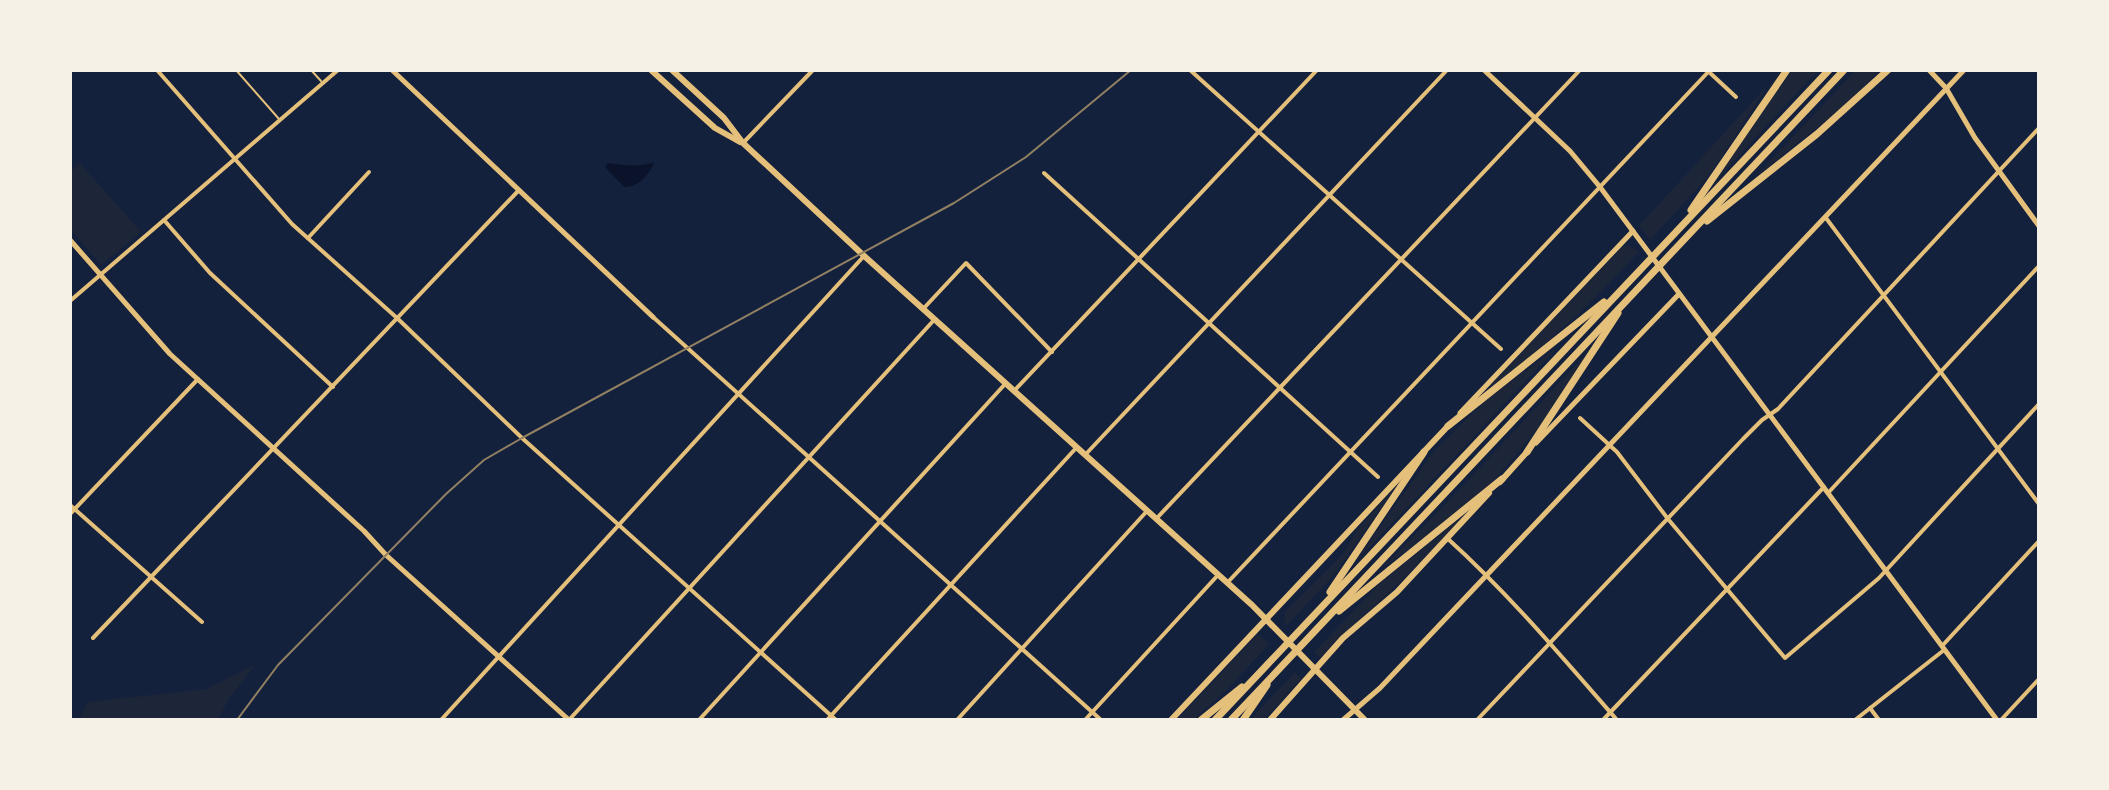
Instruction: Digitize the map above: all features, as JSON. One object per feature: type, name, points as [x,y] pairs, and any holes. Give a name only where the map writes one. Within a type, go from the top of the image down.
[{"type":"highway","points":[[1676,232],[1787,70]]},
{"type":"highway","points":[[1215,720],[1829,70]]},
{"type":"highway","points":[[1231,720],[1844,70]]},
{"type":"highway","points":[[1684,240],[1825,127],[1888,70]]},
{"type":"highway","points":[[1448,426],[1627,283]]},
{"type":"highway","points":[[1527,452],[1613,324],[1620,308]]},
{"type":"highway","points":[[1312,617],[1424,452]]},
{"type":"highway","points":[[1324,622],[1502,479]]},
{"type":"highway","points":[[1201,720],[1265,667]]},
{"type":"highway","points":[[1243,720],[1272,676]]},
{"type":"main road","points":[[651,70],[715,128],[743,143]]},
{"type":"main road","points":[[674,70],[724,118],[743,143],[864,256],[1228,582],[1365,720]]},
{"type":"main road","points":[[1171,720],[1448,426]]},
{"type":"main road","points":[[1270,720],[1343,638],[1397,592],[1527,452]]},
{"type":"street","points":[[157,70],[271,202],[308,238],[831,719],[1077,447]]},
{"type":"street","points":[[70,301],[338,70]]},
{"type":"street","points":[[392,70],[653,317],[1101,720]]},
{"type":"street","points":[[743,143],[813,70]]},
{"type":"street","points":[[1190,70],[1501,349]]},
{"type":"street","points":[[1014,391],[1317,70]]},
{"type":"street","points":[[1085,455],[1447,70]]},
{"type":"street","points":[[1484,70],[1570,151],[1600,187],[1999,720],[2039,679]]},
{"type":"street","points":[[1156,519],[1580,70]]},
{"type":"street","points":[[1228,582],[1709,70],[1736,97]]},
{"type":"street","points":[[1929,70],[1946,88],[1975,138],[2039,226]]},
{"type":"street","points":[[1343,720],[1374,695],[1964,70]]},
{"type":"street","points":[[1477,720],[1668,519],[1778,409],[2039,128]]},
{"type":"street","points":[[308,238],[369,172]]},
{"type":"street","points":[[1044,173],[1378,477]]},
{"type":"street","points":[[93,638],[519,190]]},
{"type":"street","points":[[1826,218],[2039,504]]},
{"type":"street","points":[[164,220],[210,273],[333,387]]},
{"type":"street","points":[[1448,426],[1633,231]]},
{"type":"street","points":[[70,240],[163,348],[569,720],[934,320]]},
{"type":"street","points":[[441,720],[864,256]]},
{"type":"street","points":[[922,309],[966,263],[1052,352]]},
{"type":"street","points":[[1603,720],[1941,372],[2039,266]]},
{"type":"street","points":[[1527,452],[1679,293]]},
{"type":"street","points":[[70,514],[72,507],[198,379]]},
{"type":"street","points":[[699,720],[1006,383]]},
{"type":"street","points":[[1580,418],[1617,452],[1668,519],[1785,658],[1879,578],[2039,404]]},
{"type":"street","points":[[72,507],[202,622]]},
{"type":"street","points":[[957,720],[1147,511]]},
{"type":"street","points":[[1447,538],[1488,575],[1551,642],[1617,720]]},
{"type":"street","points":[[1855,720],[1944,648],[2039,541]]},
{"type":"street","points":[[1085,720],[1218,575]]},
{"type":"street","points":[[1870,708],[1879,720]]},
{"type":"lane","points":[[236,70],[280,120]]},
{"type":"lane","points":[[311,70],[323,83]]},
{"type":"shaded area","points":[[1792,70],[1818,70],[1713,184]]},
{"type":"shaded area","points":[[1856,70],[1880,70],[1847,104],[1754,178]]},
{"type":"shaded area","points":[[1769,84],[1712,172],[1650,240],[1639,226]]},
{"type":"shaded area","points":[[654,162],[643,179],[629,187],[624,187],[605,167],[608,163],[637,165]]},
{"type":"shaded area","points":[[80,163],[141,232],[101,265],[70,229],[70,172]]},
{"type":"shaded area","points":[[1628,245],[1639,252],[1609,284],[1547,342],[1490,386],[1622,247]]},
{"type":"shaded area","points":[[1557,348],[1353,565],[1434,451],[1487,399]]},
{"type":"shaded area","points":[[1588,352],[1541,425],[1493,482],[1381,569],[1463,486]]},
{"type":"shaded area","points":[[1402,479],[1334,575],[1287,625],[1285,612],[1343,554],[1357,530]]},
{"type":"shaded area","points":[[1474,507],[1328,651],[1320,657],[1314,652],[1377,586]]},
{"type":"shaded area","points":[[1258,634],[1269,644],[1225,692],[1193,720],[1177,720]]},
{"type":"shaded area","points":[[255,665],[228,700],[218,720],[83,720],[80,716],[88,702],[207,689]]},
{"type":"shaded area","points":[[1295,672],[1301,679],[1264,720],[1250,720]]},
{"type":"railway","points":[[237,720],[278,665],[446,494],[484,460],[954,203],[1026,157],[1131,70]]}]
